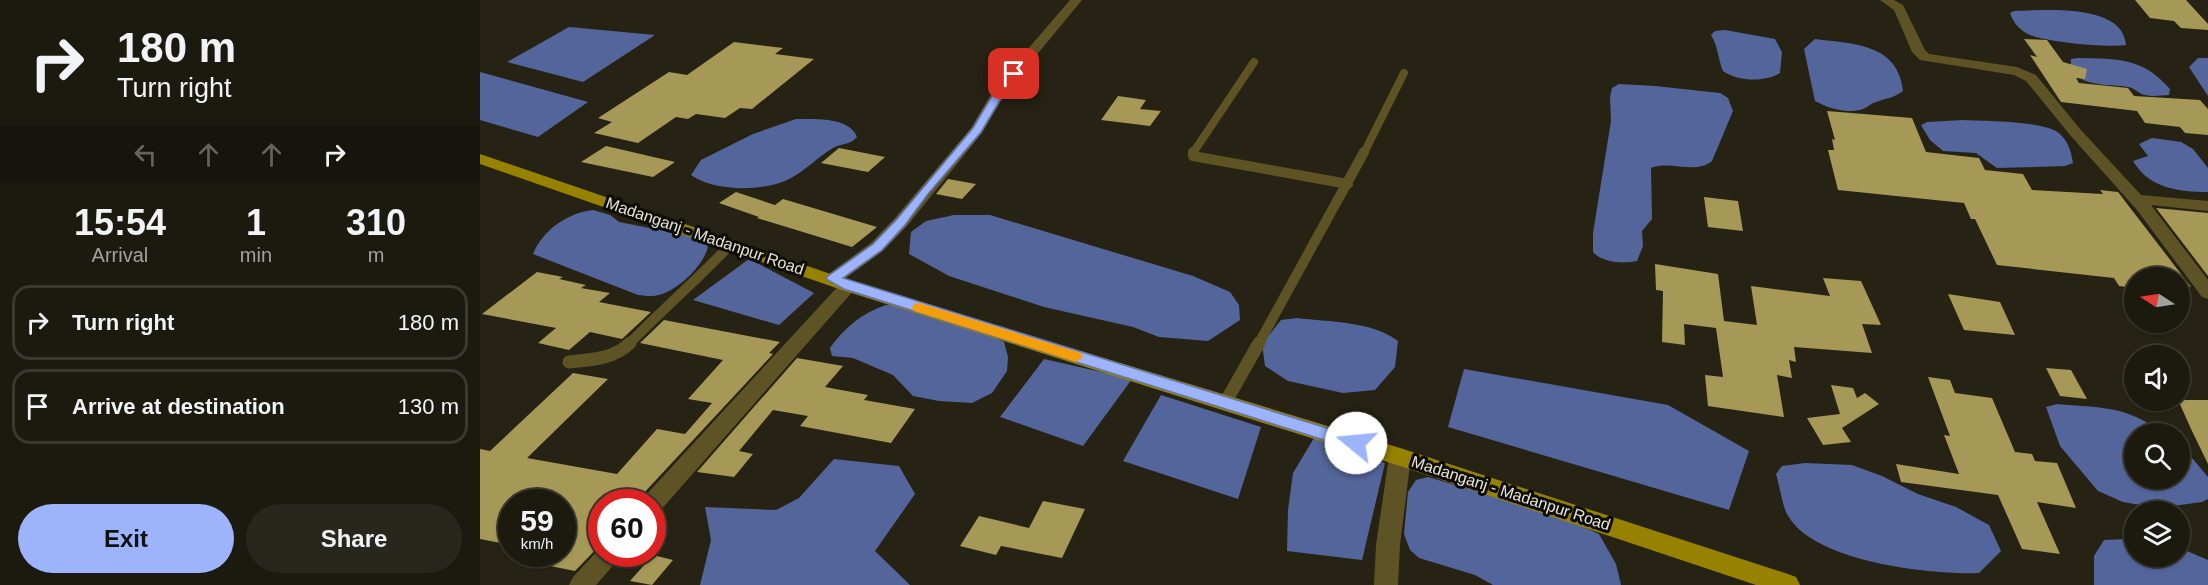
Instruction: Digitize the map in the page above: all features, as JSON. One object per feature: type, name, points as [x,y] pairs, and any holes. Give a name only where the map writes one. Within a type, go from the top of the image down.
[{"type":"main road","name":"Madanganj - Madanpur Road","points":[[480,159],[841,282],[1400,457],[1788,585]]},
{"type":"street","points":[[665,489],[841,282],[901,222],[977,130],[1001,89],[1076,0]]},
{"type":"street","points":[[1886,0],[1899,8],[1921,55],[2017,71],[2031,78],[2137,199],[2208,293]]},
{"type":"street","points":[[2137,199],[2208,206]]},
{"type":"street","points":[[1386,585],[1388,545],[1400,457]]},
{"type":"street","points":[[581,585],[597,567]]},
{"type":"lane","points":[[1254,62],[1193,152],[1193,156],[1348,184]]},
{"type":"lane","points":[[1225,403],[1348,184],[1404,73]]},
{"type":"lane","points":[[568,362],[595,360],[623,350],[667,305],[693,284],[731,244]]},
{"type":"water","points":[[2062,10],[2097,16],[2112,22],[2122,31],[2126,45],[2079,44],[2033,36],[2025,33],[2016,24],[2010,13]]},
{"type":"water","points":[[569,27],[655,35],[583,82],[507,62]]},
{"type":"water","points":[[1725,30],[1775,39],[1782,52],[1780,73],[1767,78],[1744,79],[1723,71],[1711,35],[1715,31]]},
{"type":"water","points":[[1815,39],[1858,45],[1883,55],[1892,63],[1899,75],[1903,91],[1863,109],[1851,111],[1839,110],[1815,101],[1804,49]]},
{"type":"water","points":[[2198,58],[2208,58],[2208,96],[2189,67]]},
{"type":"water","points":[[2071,59],[2117,60],[2139,65],[2170,89],[2169,95],[2148,96],[2130,88],[2083,80],[2072,68]]},
{"type":"water","points":[[480,72],[588,102],[538,137],[480,120]]},
{"type":"water","points":[[1619,84],[1720,93],[1728,98],[1733,111],[1712,161],[1698,167],[1659,166],[1651,168],[1652,219],[1642,231],[1643,246],[1637,261],[1626,262],[1614,262],[1597,256],[1593,252],[1593,233],[1611,121],[1610,97],[1612,88]]},
{"type":"water","points":[[796,119],[831,120],[847,126],[857,137],[833,148],[791,178],[768,186],[726,187],[701,181],[691,175],[701,160],[753,134]]},
{"type":"water","points":[[1963,120],[2037,125],[2056,131],[2066,141],[2073,163],[2065,166],[1997,168],[1976,153],[1943,151],[1930,140],[1921,125],[1927,122]]},
{"type":"water","points":[[2152,138],[2181,142],[2193,149],[2208,168],[2208,192],[2165,187],[2147,177],[2133,161],[2148,156],[2139,144]]},
{"type":"water","points":[[593,210],[610,215],[619,222],[701,238],[708,246],[706,253],[697,268],[684,281],[669,291],[650,296],[638,295],[533,254],[543,237],[557,224],[574,215]]},
{"type":"water","points":[[954,215],[990,215],[1193,276],[1230,292],[1239,305],[1240,320],[1208,341],[1159,337],[1133,327],[1044,307],[949,276],[909,254],[911,232],[926,221]]},
{"type":"water","points":[[749,259],[814,293],[779,325],[693,300]]},
{"type":"water","points":[[886,305],[932,312],[1004,342],[1008,357],[1007,371],[992,393],[972,403],[939,401],[913,396],[893,375],[853,358],[832,356],[830,348],[841,334],[861,317]]},
{"type":"water","points":[[1297,318],[1363,326],[1388,334],[1398,341],[1395,367],[1375,390],[1343,393],[1288,381],[1265,366],[1262,344],[1281,320]]},
{"type":"water","points":[[1044,359],[1132,379],[1083,446],[1000,417]]},
{"type":"water","points":[[1464,369],[1668,405],[1749,451],[1729,510],[1448,427]]},
{"type":"water","points":[[1161,395],[1261,427],[1238,499],[1123,461]]},
{"type":"water","points":[[2057,404],[2099,408],[2137,417],[2147,423],[2124,423],[2124,489],[2190,489],[2190,456],[2208,477],[2208,499],[2190,504],[2190,501],[2124,502],[2098,491],[2060,446],[2046,407]]},
{"type":"water","points":[[1314,438],[1385,463],[1362,560],[1287,551],[1288,510],[1293,473]]},
{"type":"water","points":[[834,459],[899,466],[915,494],[875,551],[910,585],[700,585],[711,540],[705,507],[776,510],[799,498]]},
{"type":"water","points":[[1805,463],[1852,465],[1882,476],[1918,494],[1956,507],[1989,525],[2001,551],[1979,573],[1958,573],[1904,568],[1874,562],[1821,544],[1800,530],[1787,514],[1776,474],[1782,466]]},
{"type":"water","points":[[1428,477],[1552,513],[1599,534],[1616,564],[1621,585],[1493,585],[1475,575],[1419,558],[1410,550],[1404,534],[1408,492],[1416,480]]},
{"type":"water","points":[[2124,539],[2124,567],[2190,567],[2190,552],[2208,560],[2208,585],[2094,585],[2094,556],[2104,540]]},
{"type":"building","points":[[2135,0],[2186,0],[2208,24],[2208,30],[2181,28],[2174,21],[2150,18]]},
{"type":"building","points":[[2024,39],[2047,40],[2063,62],[2087,69],[2085,79],[2076,78],[2079,83],[2128,88],[2134,96],[2200,100],[2208,109],[2208,135],[2185,133],[2180,127],[2145,123],[2137,111],[2061,102],[2030,55],[2037,57]]},
{"type":"building","points":[[734,42],[783,48],[775,54],[814,59],[752,109],[740,108],[725,118],[696,114],[688,119],[676,117],[638,143],[594,133],[612,122],[598,118],[669,72],[687,75]]},
{"type":"building","points":[[1118,96],[1146,100],[1140,109],[1161,111],[1150,126],[1101,120]]},
{"type":"building","points":[[1827,111],[1912,118],[1926,152],[1979,158],[1985,170],[2023,174],[2032,190],[2103,194],[2100,190],[2118,192],[2176,267],[2124,267],[2124,287],[2119,286],[2114,278],[1997,265],[1975,219],[1971,219],[1964,203],[1838,190],[1828,150],[1834,150],[1832,139],[1835,140]]},
{"type":"building","points":[[606,146],[675,162],[653,177],[581,162]]},
{"type":"building","points":[[839,148],[885,157],[868,172],[821,163]]},
{"type":"building","points":[[948,179],[976,184],[962,199],[936,194]]},
{"type":"building","points":[[736,192],[775,205],[783,199],[877,227],[852,247],[757,218],[759,217],[719,203]]},
{"type":"building","points":[[1704,197],[1738,201],[1743,231],[1708,227]]},
{"type":"building","points":[[2156,208],[2208,213],[2208,276]]},
{"type":"building","points":[[1655,264],[1718,274],[1724,321],[1757,325],[1751,286],[1830,296],[1823,278],[1861,281],[1881,325],[1862,324],[1872,353],[1794,347],[1796,362],[1789,360],[1792,378],[1777,375],[1784,417],[1708,406],[1705,375],[1723,377],[1716,328],[1684,324],[1685,345],[1662,342],[1663,291],[1656,290]]},
{"type":"building","points":[[537,272],[563,277],[559,279],[586,285],[581,288],[610,293],[599,302],[651,312],[622,339],[590,332],[569,350],[538,343],[556,328],[482,314]]},
{"type":"building","points":[[1948,294],[2000,302],[2015,335],[1964,330]]},
{"type":"building","points":[[664,320],[780,342],[769,353],[773,354],[648,489],[588,489],[588,558],[575,571],[555,567],[576,567],[576,489],[498,489],[498,542],[480,539],[480,449],[490,451],[573,373],[608,379],[527,458],[617,474],[657,429],[685,434],[712,403],[688,399],[723,360],[640,343]]},
{"type":"building","points":[[797,358],[843,366],[825,387],[868,395],[864,400],[915,409],[891,443],[800,426],[808,416],[773,410],[739,451],[753,454],[734,477],[697,472]]},
{"type":"building","points":[[2046,368],[2071,370],[2087,399],[2060,396]]},
{"type":"building","points":[[1928,377],[1950,380],[1955,393],[1992,398],[2015,452],[2032,454],[2035,461],[2057,463],[2076,508],[2037,502],[2060,554],[2022,549],[1998,495],[1901,482],[1896,464],[1959,474],[1944,435],[1950,436]]},
{"type":"building","points":[[1831,385],[1853,388],[1857,398],[1865,393],[1879,404],[1842,428],[1851,442],[1823,445],[1807,418],[1840,414]]},
{"type":"building","points":[[2190,400],[2208,400],[2208,464],[2190,423],[2183,411],[2190,411]]},
{"type":"building","points":[[1043,501],[1085,509],[1062,558],[1001,546],[996,555],[960,546],[979,516],[1029,528]]},
{"type":"building","points":[[666,558],[673,560],[652,585],[630,581],[642,567],[666,567]]},
{"type":"slow traffic","points":[[919,308],[1076,357]]},
{"type":"route","points":[[1014,74],[1001,89],[977,130],[901,222],[878,247],[833,279],[848,286],[1356,443]]}]
